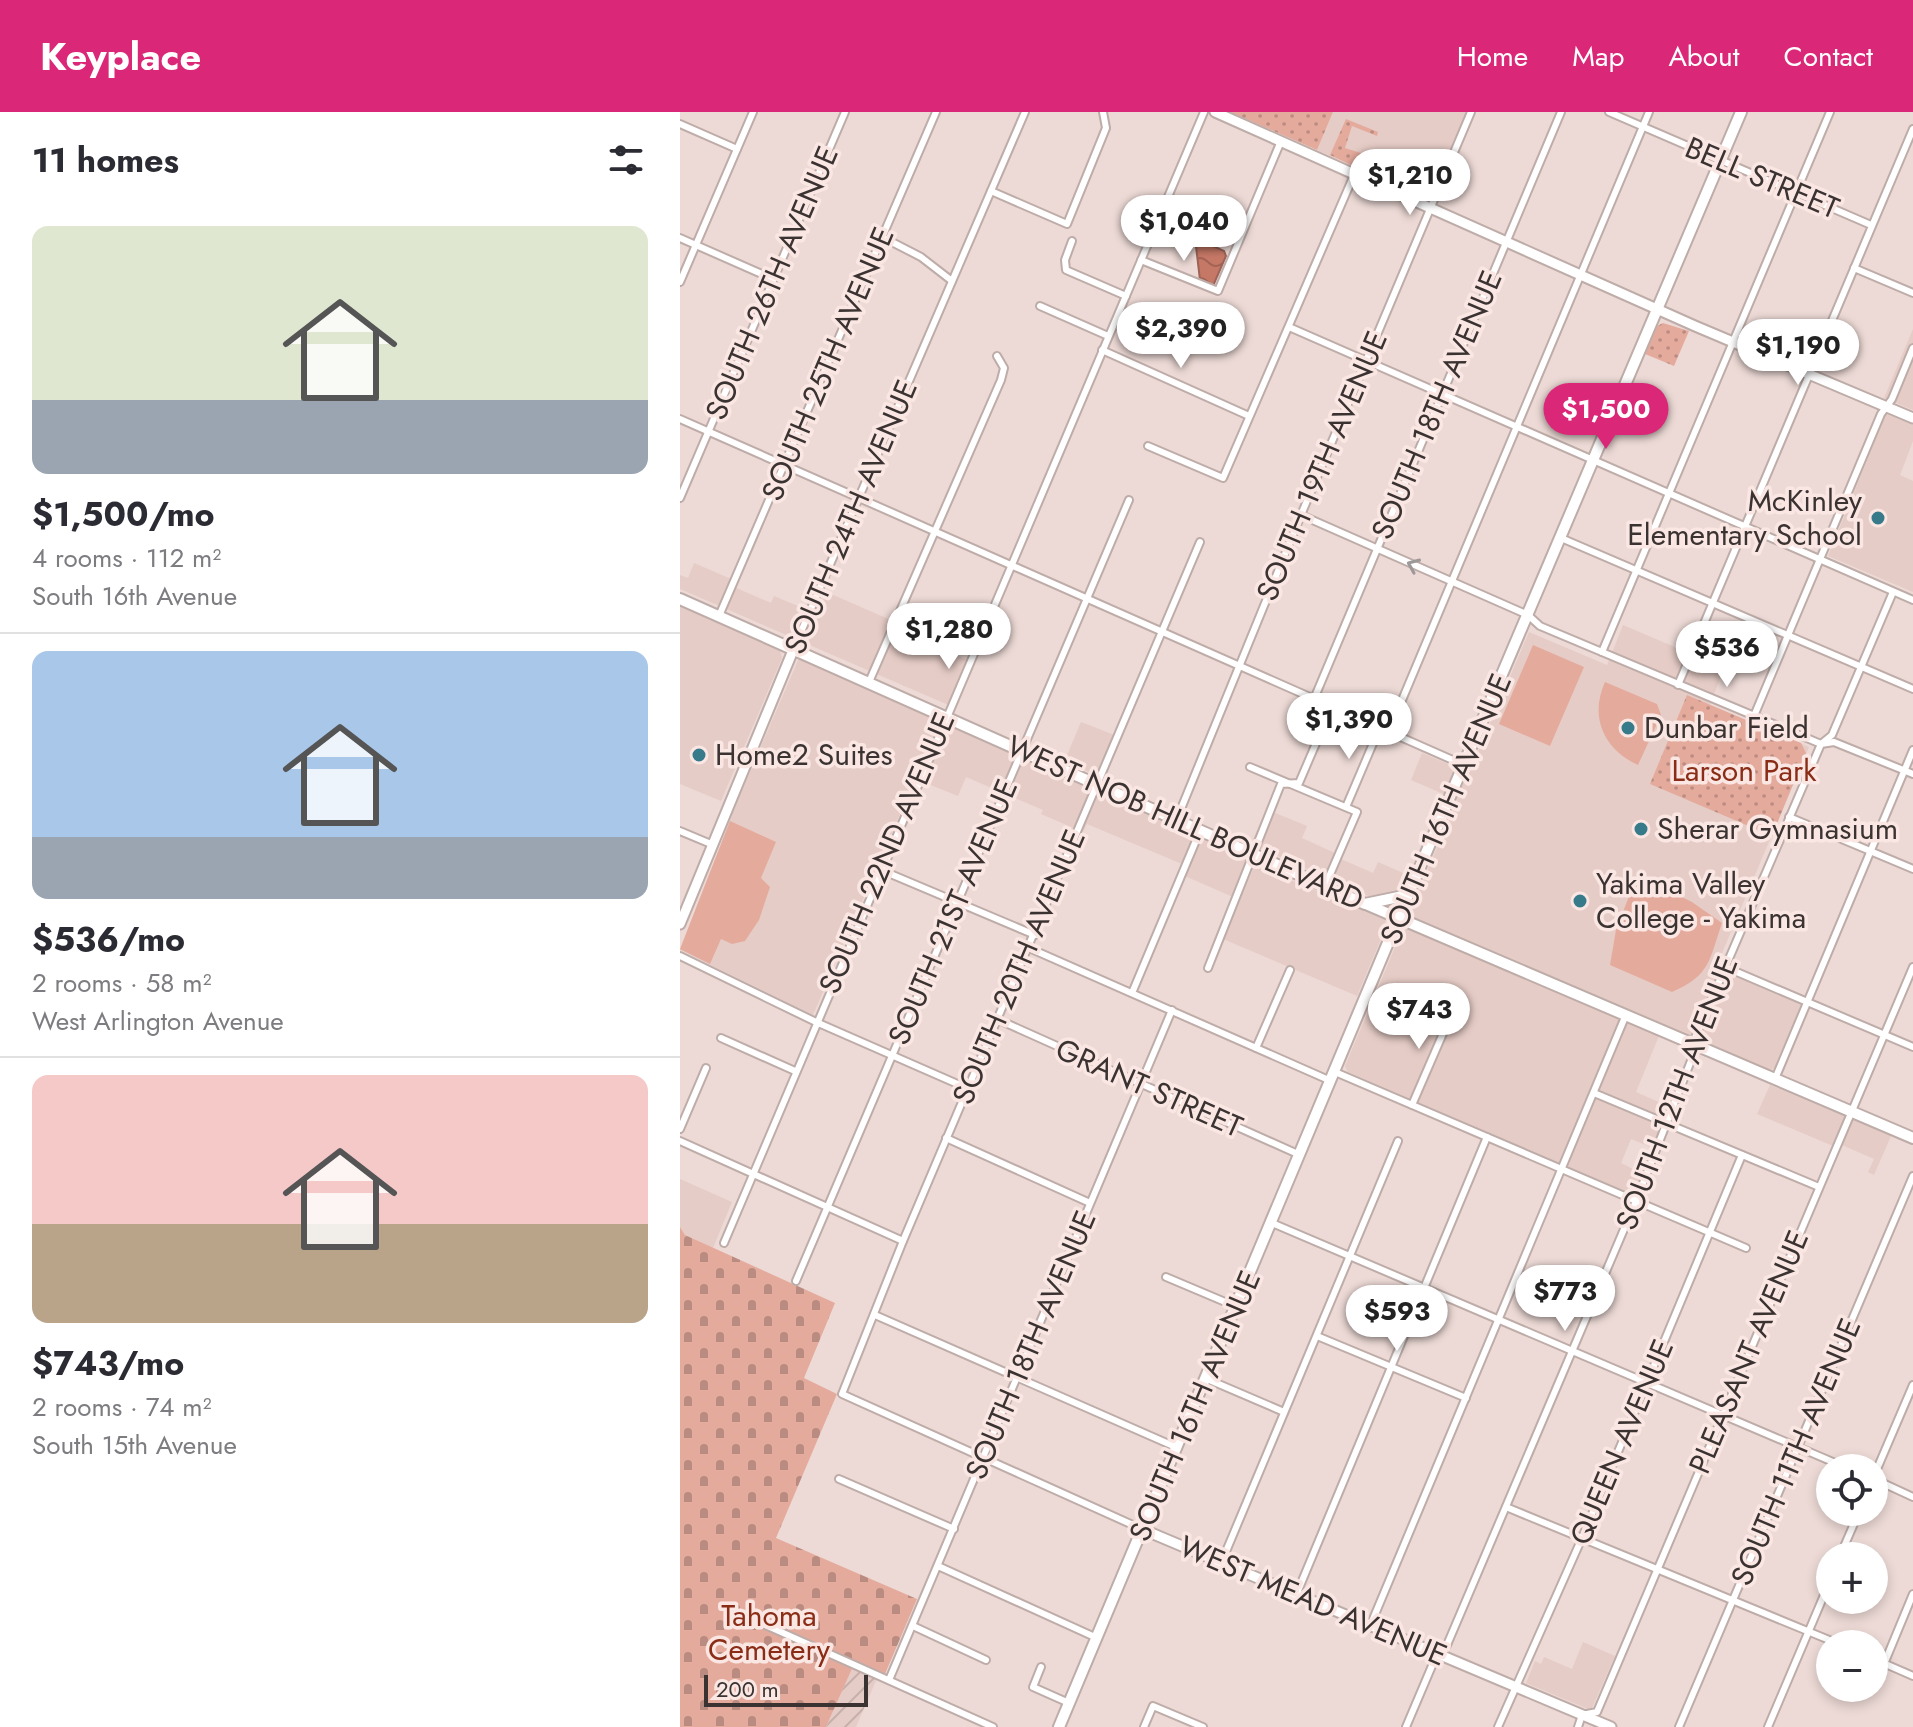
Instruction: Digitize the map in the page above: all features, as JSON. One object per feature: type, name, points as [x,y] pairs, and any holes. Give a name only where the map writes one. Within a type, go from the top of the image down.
[{"type":"main road","name":"SOUTH 16TH AVENUE","points":[[1059,1727],[1397,920],[1741,112]]},
{"type":"main road","name":"WEST NOB HILL BOULEVARD","points":[[680,599],[946,715],[1397,920],[1913,1138]]},
{"type":"main road","points":[[1367,905],[1409,894]]},
{"type":"street","points":[[680,282],[753,112]]},
{"type":"street","name":"SOUTH 26TH AVENUE","points":[[680,498],[845,112]]},
{"type":"street","name":"SOUTH 25TH AVENUE","points":[[719,616],[936,112]]},
{"type":"street","name":"SOUTH 24TH AVENUE","points":[[680,924],[794,648],[1025,112]]},
{"type":"street","points":[[991,191],[1067,224],[1106,128],[1103,112]]},
{"type":"street","name":"SOUTH 22ND AVENUE","points":[[724,1243],[1204,112]]},
{"type":"street","points":[[1215,112],[1732,342],[1913,418]]},
{"type":"street","name":"SOUTH 19TH AVENUE","points":[[1176,821],[1471,112]]},
{"type":"street","name":"SOUTH 18TH AVENUE","points":[[1314,699],[1561,112]]},
{"type":"street","name":"BELL STREET","points":[[1609,112],[1871,225]]},
{"type":"street","points":[[1389,731],[1649,112]]},
{"type":"street","points":[[1602,652],[1830,112]]},
{"type":"street","points":[[680,124],[737,149]]},
{"type":"street","points":[[1678,685],[1871,225],[1911,142],[1913,129]]},
{"type":"street","points":[[1141,260],[1218,291],[1281,141]]},
{"type":"street","points":[[1148,446],[1223,478],[1354,175]]},
{"type":"street","points":[[882,237],[921,257],[952,281]]},
{"type":"street","points":[[680,238],[773,279]]},
{"type":"street","points":[[1072,241],[1065,260],[1066,270],[1126,296]]},
{"type":"street","points":[[1854,268],[1913,293]]},
{"type":"street","points":[[1040,306],[1108,336]]},
{"type":"street","points":[[1289,327],[1913,600]]},
{"type":"street","points":[[1754,716],[1913,348]]},
{"type":"street","points":[[1102,350],[1249,416]]},
{"type":"street","points":[[869,682],[1001,380],[1004,368],[997,356]]},
{"type":"street","points":[[680,419],[1464,765]]},
{"type":"street","name":"SOUTH 21ST AVENUE","points":[[796,1281],[1129,500]]},
{"type":"street","points":[[1301,515],[1528,615],[1540,626],[1678,685],[1821,744],[1834,742],[1913,774]]},
{"type":"street","points":[[1561,538],[1913,689]]},
{"type":"street","name":"SOUTH 20TH AVENUE","points":[[842,1394],[946,1138],[999,1020],[1200,542]]},
{"type":"street","name":"SOUTH 12TH AVENUE","points":[[1406,1727],[1437,1654],[1447,1645],[1636,1201],[1694,1053],[1692,1045],[1789,817],[1821,744],[1832,735],[1893,592]]},
{"type":"street","points":[[1208,968],[1281,784],[1299,783],[1332,706]]},
{"type":"street","points":[[1346,807],[1380,727]]},
{"type":"street","points":[[1774,1079],[1913,750]]},
{"type":"street","points":[[1250,767],[1357,812],[1325,886]]},
{"type":"street","points":[[1789,817],[1913,869]]},
{"type":"street","points":[[680,831],[711,844]]},
{"type":"street","points":[[1132,993],[1200,831]]},
{"type":"street","points":[[881,870],[1035,935]]},
{"type":"street","points":[[1029,948],[1256,1048],[1412,1105],[1746,1248]]},
{"type":"street","points":[[680,956],[816,1022],[969,1089]]},
{"type":"street","points":[[1725,967],[1913,1047]]},
{"type":"street","name":"PLEASANT AVENUE","points":[[1578,1727],[1582,1715],[1597,1712],[1913,967]]},
{"type":"street","points":[[1256,1048],[1290,970]]},
{"type":"street","points":[[1412,1105],[1454,1008]]},
{"type":"street","name":"SOUTH 18TH AVENUE","points":[[889,1680],[1172,1010]]},
{"type":"street","points":[[1371,1624],[1625,1017]]},
{"type":"street","name":"GRANT STREET","points":[[999,1020],[1300,1155]]},
{"type":"street","points":[[721,1038],[795,1071]]},
{"type":"street","points":[[680,1129],[706,1068]]},
{"type":"street","points":[[1594,1093],[1819,1187]]},
{"type":"street","points":[[1297,1593],[1487,1137]]},
{"type":"street","points":[[946,1138],[1090,1203]]},
{"type":"street","points":[[680,1141],[903,1241]]},
{"type":"street","points":[[1222,1561],[1398,1141]]},
{"type":"street","name":"QUEEN AVENUE","points":[[1498,1727],[1582,1538],[1742,1155]]},
{"type":"street","name":"SOUTH 11TH AVENUE","points":[[1679,1727],[1913,1176]]},
{"type":"street","points":[[1272,1223],[1816,1455]]},
{"type":"street","points":[[1166,1277],[1237,1307]]},
{"type":"street","points":[[875,1315],[1178,1448]]},
{"type":"street","points":[[1317,1336],[1466,1398]]},
{"type":"street","points":[[1207,1379],[1284,1412]]},
{"type":"street","points":[[1884,1454],[1913,1385]]},
{"type":"street","name":"WEST MEAD AVENUE","points":[[842,1394],[1144,1530],[1611,1727]]},
{"type":"street","points":[[839,1479],[954,1529]]},
{"type":"street","points":[[1888,1485],[1913,1497]]},
{"type":"street","points":[[1506,1507],[1816,1634]]},
{"type":"street","points":[[938,1566],[1097,1638]]},
{"type":"street","points":[[1888,1654],[1913,1594]]},
{"type":"street","points":[[741,1614],[993,1727]]},
{"type":"street","points":[[1768,1727],[1816,1614]]},
{"type":"street","points":[[913,1626],[986,1660]]},
{"type":"street","points":[[1888,1666],[1913,1676]]},
{"type":"street","points":[[1041,1667],[1033,1687],[1069,1703]]},
{"type":"street","points":[[1144,1727],[1153,1706],[1203,1727]]},
{"type":"shaded area","points":[[1333,112],[1466,112],[1428,200],[1317,150]]},
{"type":"shaded area","points":[[1913,329],[1913,410],[1884,398]]},
{"type":"shaded area","name":"McKinley Elementary School","points":[[1886,414],[1913,425],[1913,441],[1900,475],[1913,481],[1913,592],[1828,556]]},
{"type":"shaded area","points":[[694,563],[736,581],[734,587],[771,603],[774,596],[805,609],[815,587],[900,624],[898,630],[972,662],[953,707],[680,589],[680,575],[688,578]]},
{"type":"shaded area","points":[[680,606],[780,650],[782,658],[721,801],[680,784]]},
{"type":"shaded area","name":"Yakima Valley College - Yakima","points":[[1623,625],[1724,668],[1710,705],[1809,747],[1717,965],[1802,1002],[1775,1068],[1770,1070],[1663,1026],[1636,1092],[1670,1107],[1653,1148],[1631,1139],[1621,1163],[1643,1174],[1636,1191],[1630,1193],[1348,1072],[1345,1066],[1457,800],[1411,780],[1422,753],[1469,773],[1529,632],[1607,665]]},
{"type":"shaded area","points":[[799,658],[941,719],[813,1015],[680,950],[737,802]]},
{"type":"shaded area","points":[[1081,722],[1122,738],[1104,780],[1065,760]]},
{"type":"shaded area","points":[[949,726],[1248,860],[1233,897],[1178,873],[1182,864],[1087,824],[1083,832],[1041,814],[1043,810],[966,777],[958,796],[923,782],[945,727]]},
{"type":"shaded area","points":[[1266,809],[1307,826],[1302,838],[1335,853],[1334,856],[1373,873],[1378,862],[1410,876],[1398,894],[1375,899],[1251,844]]},
{"type":"shaded area","points":[[1255,865],[1385,920],[1386,927],[1357,996],[1223,939]]},
{"type":"shaded area","points":[[1770,1085],[1891,1136],[1874,1175],[1868,1172],[1874,1159],[1835,1142],[1833,1146],[1757,1114]]},
{"type":"shaded area","points":[[680,1179],[732,1202],[713,1248],[685,1235],[680,1227]]},
{"type":"shaded area","points":[[1583,1642],[1615,1656],[1592,1708],[1526,1683],[1535,1661],[1541,1664],[1544,1657],[1572,1669]]},
{"type":"shaded area","points":[[852,1668],[877,1679],[856,1727],[826,1727]]},
{"type":"green space","points":[[1230,112],[1333,112],[1317,150]]},
{"type":"green space","points":[[1346,119],[1378,132],[1377,136],[1352,126],[1345,148],[1380,159],[1379,163],[1397,170],[1409,149],[1412,150],[1402,180],[1378,170],[1370,159],[1351,165],[1330,155]]},
{"type":"green space","points":[[1663,323],[1689,331],[1674,366],[1645,354],[1657,326]]},
{"type":"green space","points":[[1533,645],[1584,667],[1550,746],[1499,724]]},
{"type":"green space","name":"Dunbar Field","points":[[1605,682],[1657,704],[1661,715],[1638,765],[1616,751],[1603,731],[1599,708]]},
{"type":"green space","name":"Larson Park","points":[[1687,695],[1801,743],[1806,753],[1772,836],[1650,784]]},
{"type":"green space","points":[[730,821],[776,842],[761,878],[770,887],[759,920],[745,941],[732,944],[721,939],[710,964],[680,949]]},
{"type":"green space","points":[[1647,880],[1692,902],[1722,923],[1711,957],[1702,972],[1672,992],[1610,965],[1616,930],[1633,886]]},
{"type":"green space","name":"Tahoma Cemetery","points":[[680,1227],[685,1235],[835,1303],[804,1378],[837,1394],[776,1538],[917,1599],[885,1674],[855,1662],[826,1727],[680,1727]]},
{"type":"water","points":[[1195,238],[1224,251],[1226,256],[1213,286],[1200,280]]},
{"type":"place","name":"McKinley Elementary School","points":[[1878,518]]},
{"type":"place","name":"Dunbar Field","points":[[1628,728]]},
{"type":"place","name":"Home2 Suites","points":[[699,755]]},
{"type":"place","name":"Sherar Gymnasium","points":[[1641,829]]},
{"type":"place","name":"Yakima Valley College - Yakima","points":[[1580,901]]}]
